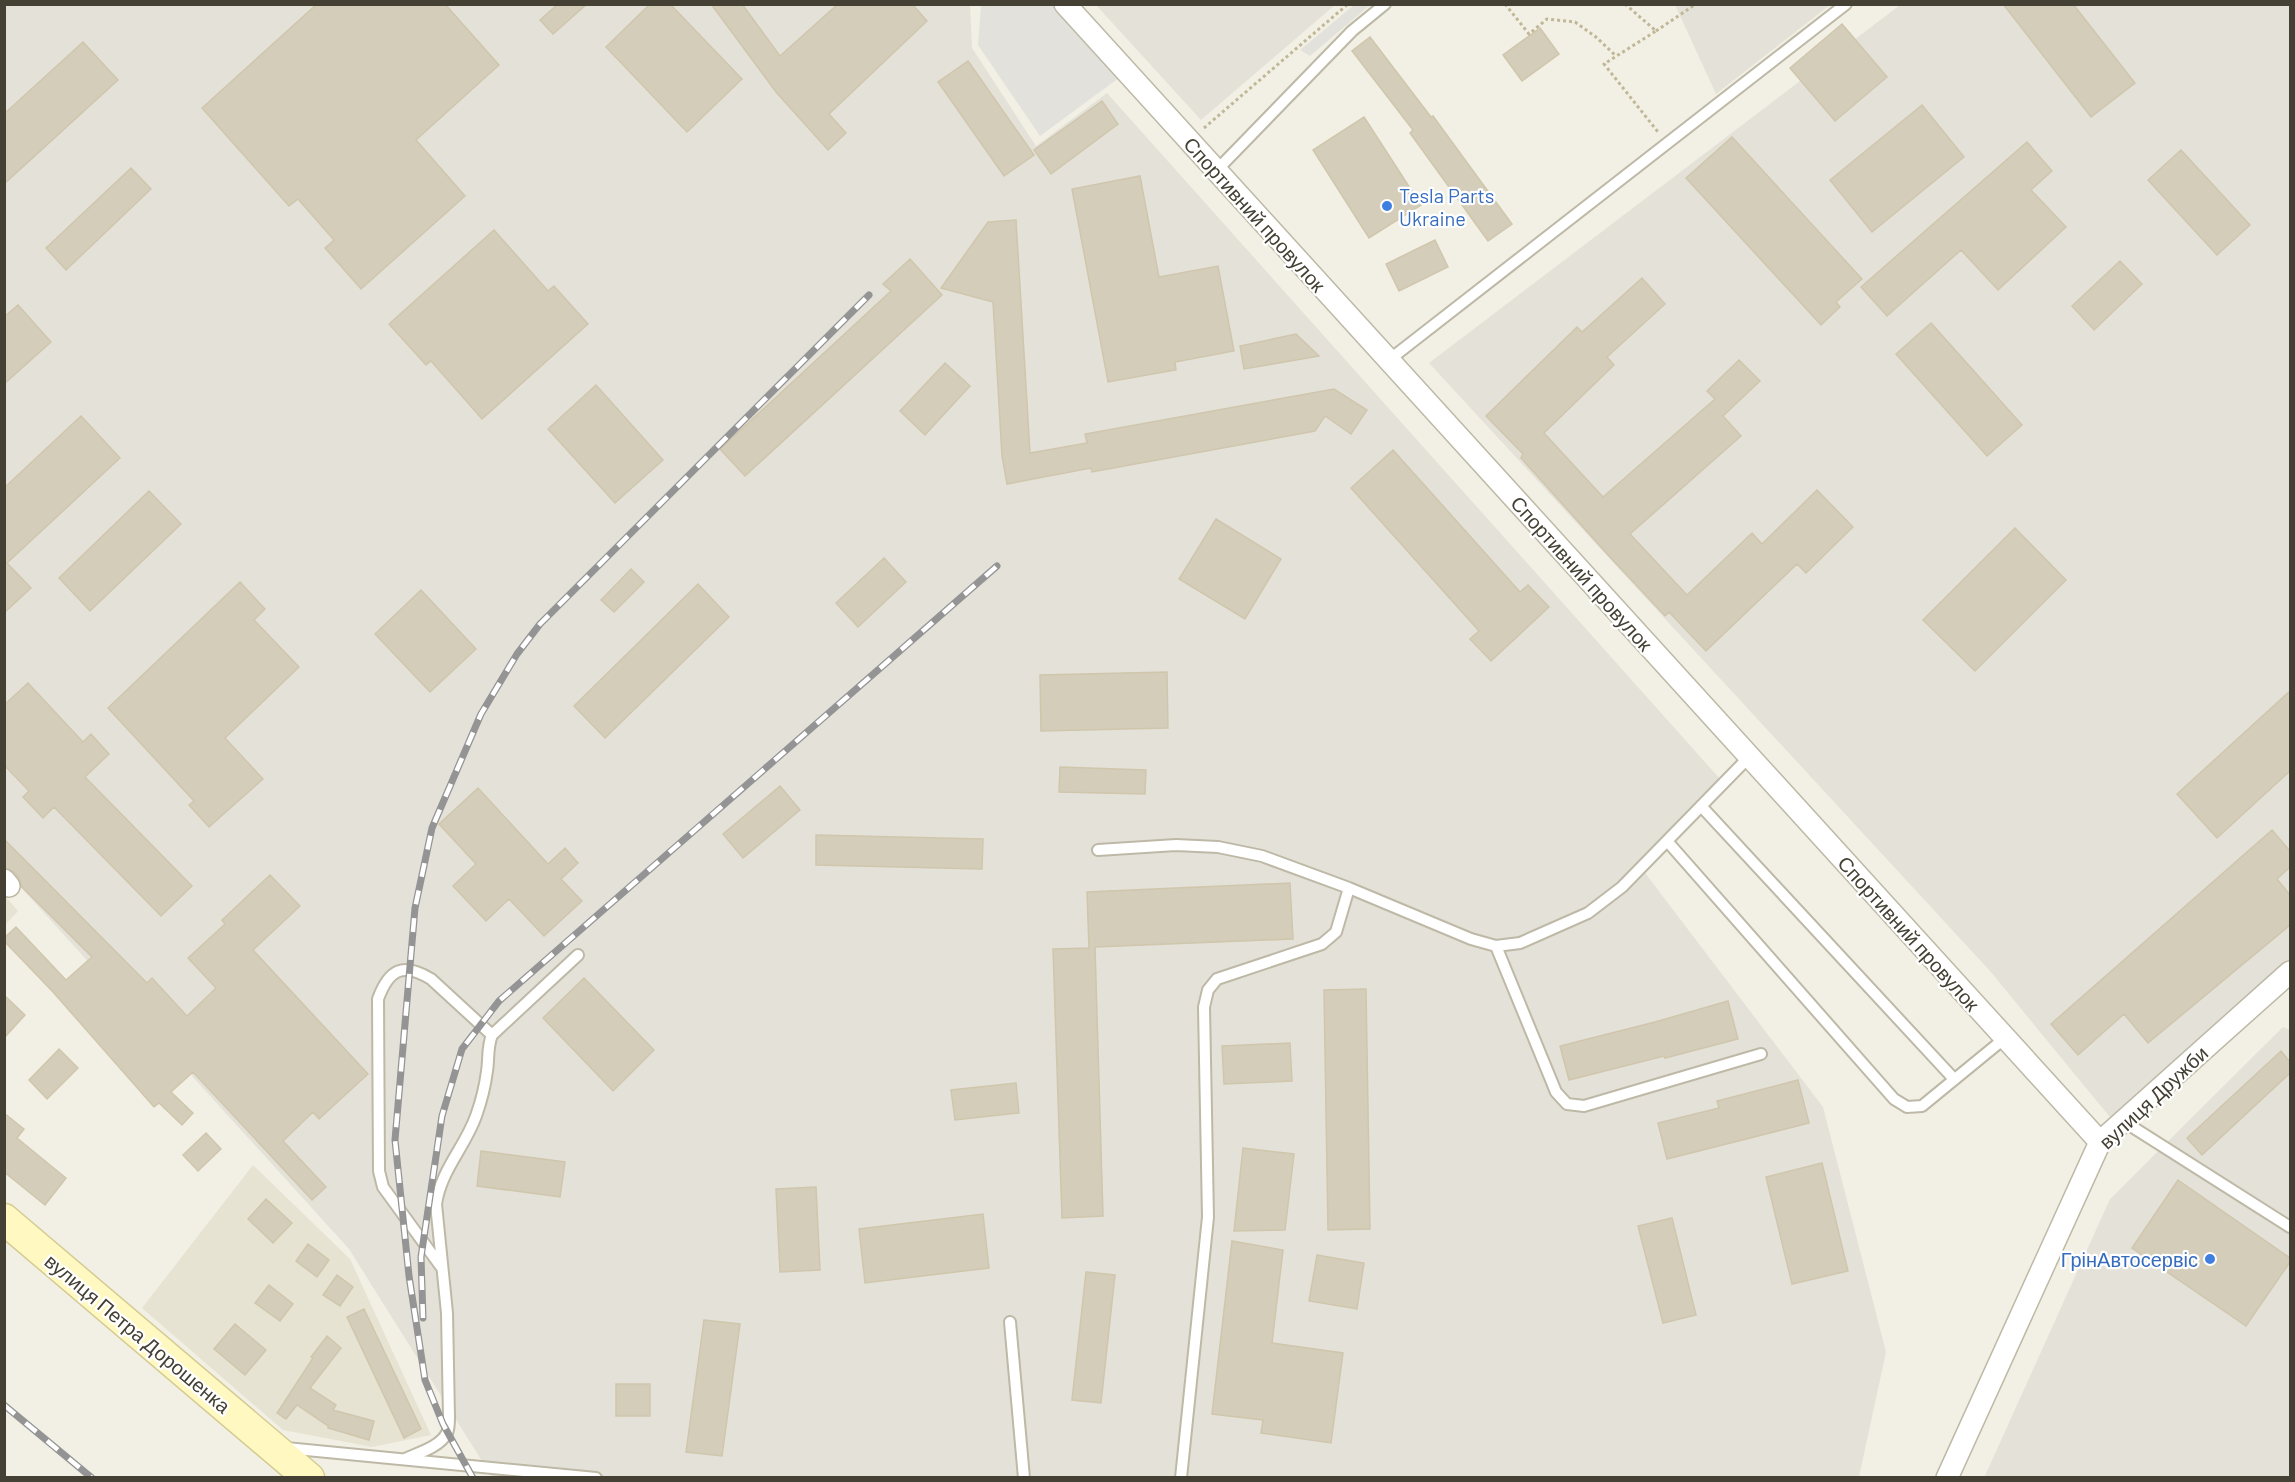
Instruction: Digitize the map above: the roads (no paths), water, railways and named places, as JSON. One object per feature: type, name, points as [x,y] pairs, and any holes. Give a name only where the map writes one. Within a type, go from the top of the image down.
[{"type":"street","name":"Спортивний провулок","points":[[1065,4],[2100,1142]]},
{"type":"street","name":"вулиця Дружби","points":[[1947,1478],[2100,1142],[2290,972]]},
{"type":"street","name":"вулиця Петра Дорошенка","points":[[4,1219],[309,1478]]},
{"type":"lane","points":[[1216,171],[1352,31],[1385,4]]},
{"type":"lane","points":[[1389,360],[1846,4]]},
{"type":"lane","points":[[1098,850],[1176,845],[1218,847],[1262,856],[1349,888],[1471,939],[1496,946],[1520,943],[1588,913],[1622,886],[1749,757]]},
{"type":"lane","points":[[1701,806],[1954,1080]]},
{"type":"lane","points":[[1667,841],[1894,1099],[1907,1107],[1922,1106],[2005,1038]]},
{"type":"lane","points":[[1181,1478],[1208,1217],[1204,1007],[1208,990],[1217,979],[1322,944],[1336,932],[1349,888]]},
{"type":"lane","points":[[1496,946],[1556,1092],[1567,1104],[1584,1106],[1761,1054]]},
{"type":"lane","points":[[405,1459],[426,1450],[448,1432],[447,1313],[436,1204],[438,1190],[445,1172],[475,1118],[484,1092],[488,1045],[492,1035],[578,955]]},
{"type":"lane","points":[[443,1270],[383,1188],[379,1171],[378,999],[383,984],[393,973],[408,969],[415,970],[431,980],[492,1035]]},
{"type":"lane","points":[[2123,1121],[2290,1227]]},
{"type":"lane","points":[[1010,1322],[1024,1478]]},
{"type":"lane","points":[[272,1447],[596,1478]]},
{"type":"railway","points":[[473,1478],[443,1424],[425,1380],[409,1276],[395,1140],[415,908],[432,828],[481,714],[517,654],[540,624],[869,295]]},
{"type":"railway","points":[[423,1318],[421,1257],[442,1116],[462,1049],[499,1001],[997,566]]},
{"type":"railway","points":[[4,1405],[92,1478]]},
{"type":"place","name":"Tesla Parts Ukraine","points":[[1387,206]]},
{"type":"place","name":"ГрінАвтосервіс","points":[[2210,1259]]}]
